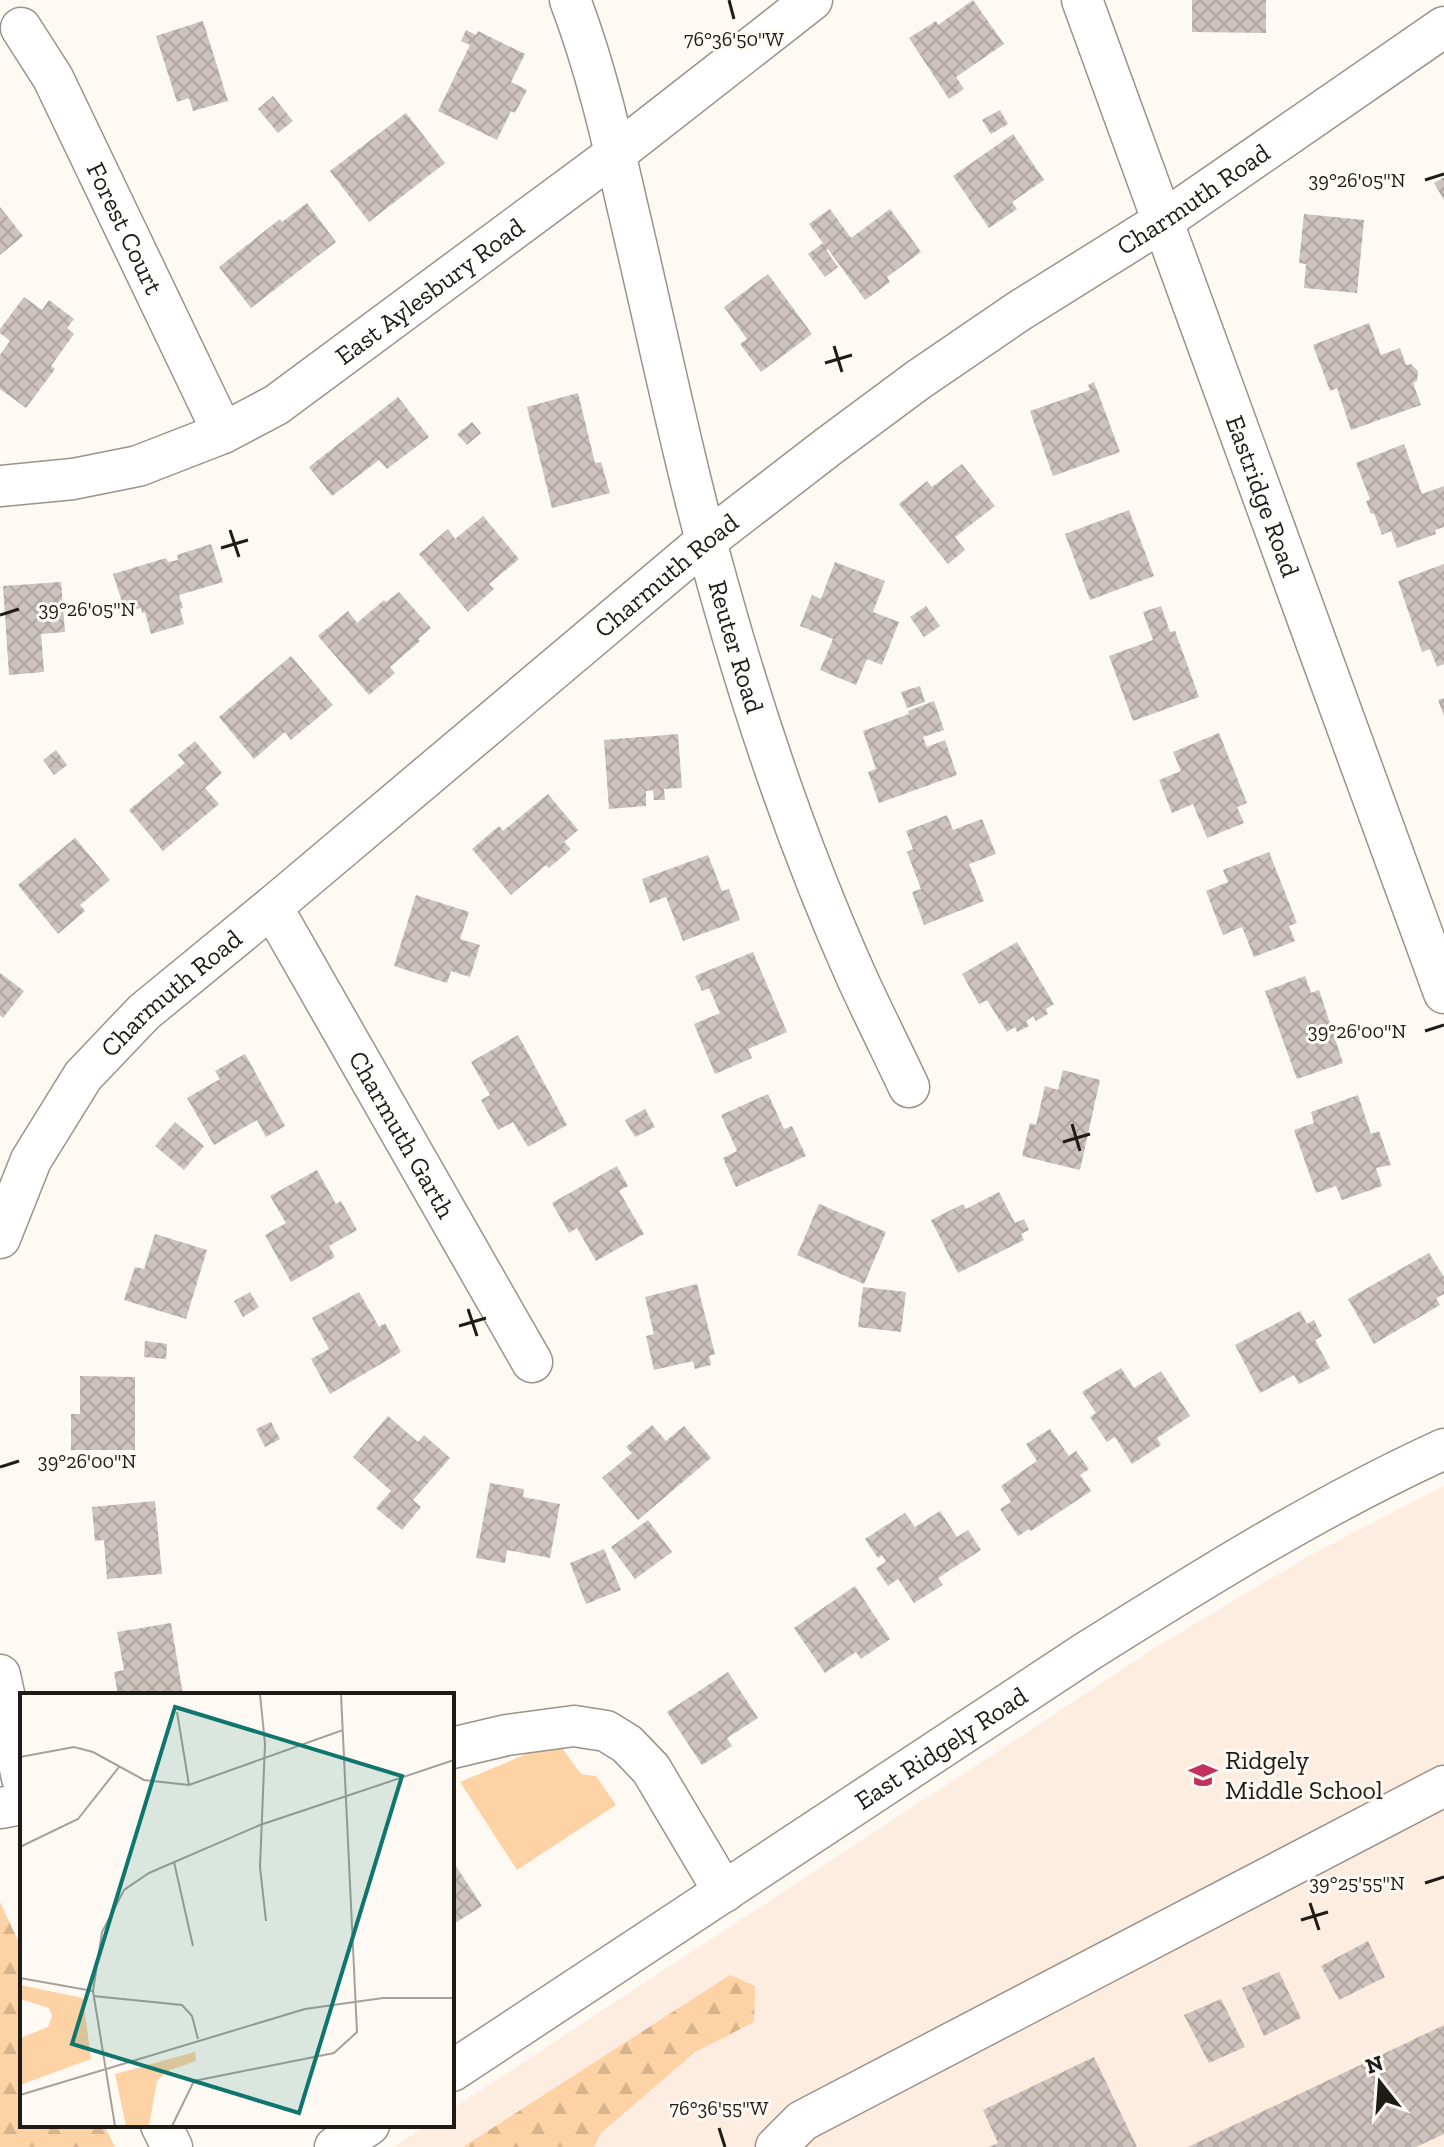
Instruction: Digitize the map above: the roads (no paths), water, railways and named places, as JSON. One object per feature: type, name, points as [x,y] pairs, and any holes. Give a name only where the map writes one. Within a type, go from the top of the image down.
[{"type":"street","name":"Reuter Road","points":[[570,0],[590,59],[615,154],[706,541],[749,689],[815,876],[857,977],[909,1087]]},
{"type":"street","name":"East Aylesbury Road","points":[[0,486],[73,479],[138,466],[223,433],[276,405],[615,154],[812,0]]},
{"type":"street","name":"Eastridge Road","points":[[1082,0],[1444,993]]},
{"type":"street","name":"Charmuth Road","points":[[0,1238],[31,1160],[83,1076],[144,1012],[706,541],[918,380],[1019,311],[1163,221],[1444,27]]},
{"type":"street","name":"Forest Court","points":[[21,28],[59,90],[223,433]]},
{"type":"street","name":"Charmuth Garth","points":[[272,907],[532,1362]]},
{"type":"street","name":"East Ridgely Road","points":[[454,2070],[1187,1588],[1295,1526],[1444,1449]]},
{"type":"street","points":[[0,1675],[20,1769]]},
{"type":"street","points":[[454,1748],[507,1735],[574,1726],[606,1731],[627,1744],[651,1769],[724,1892]]},
{"type":"street","points":[[776,2147],[802,2121],[1444,1786]]},
{"type":"street","points":[[0,1808],[20,1804]]},
{"type":"street","points":[[162,2127],[172,2147]]},
{"type":"street","points":[[335,2147],[366,2127]]},
{"type":"place","name":"Ridgely Middle School","points":[[1203,1775]]}]
